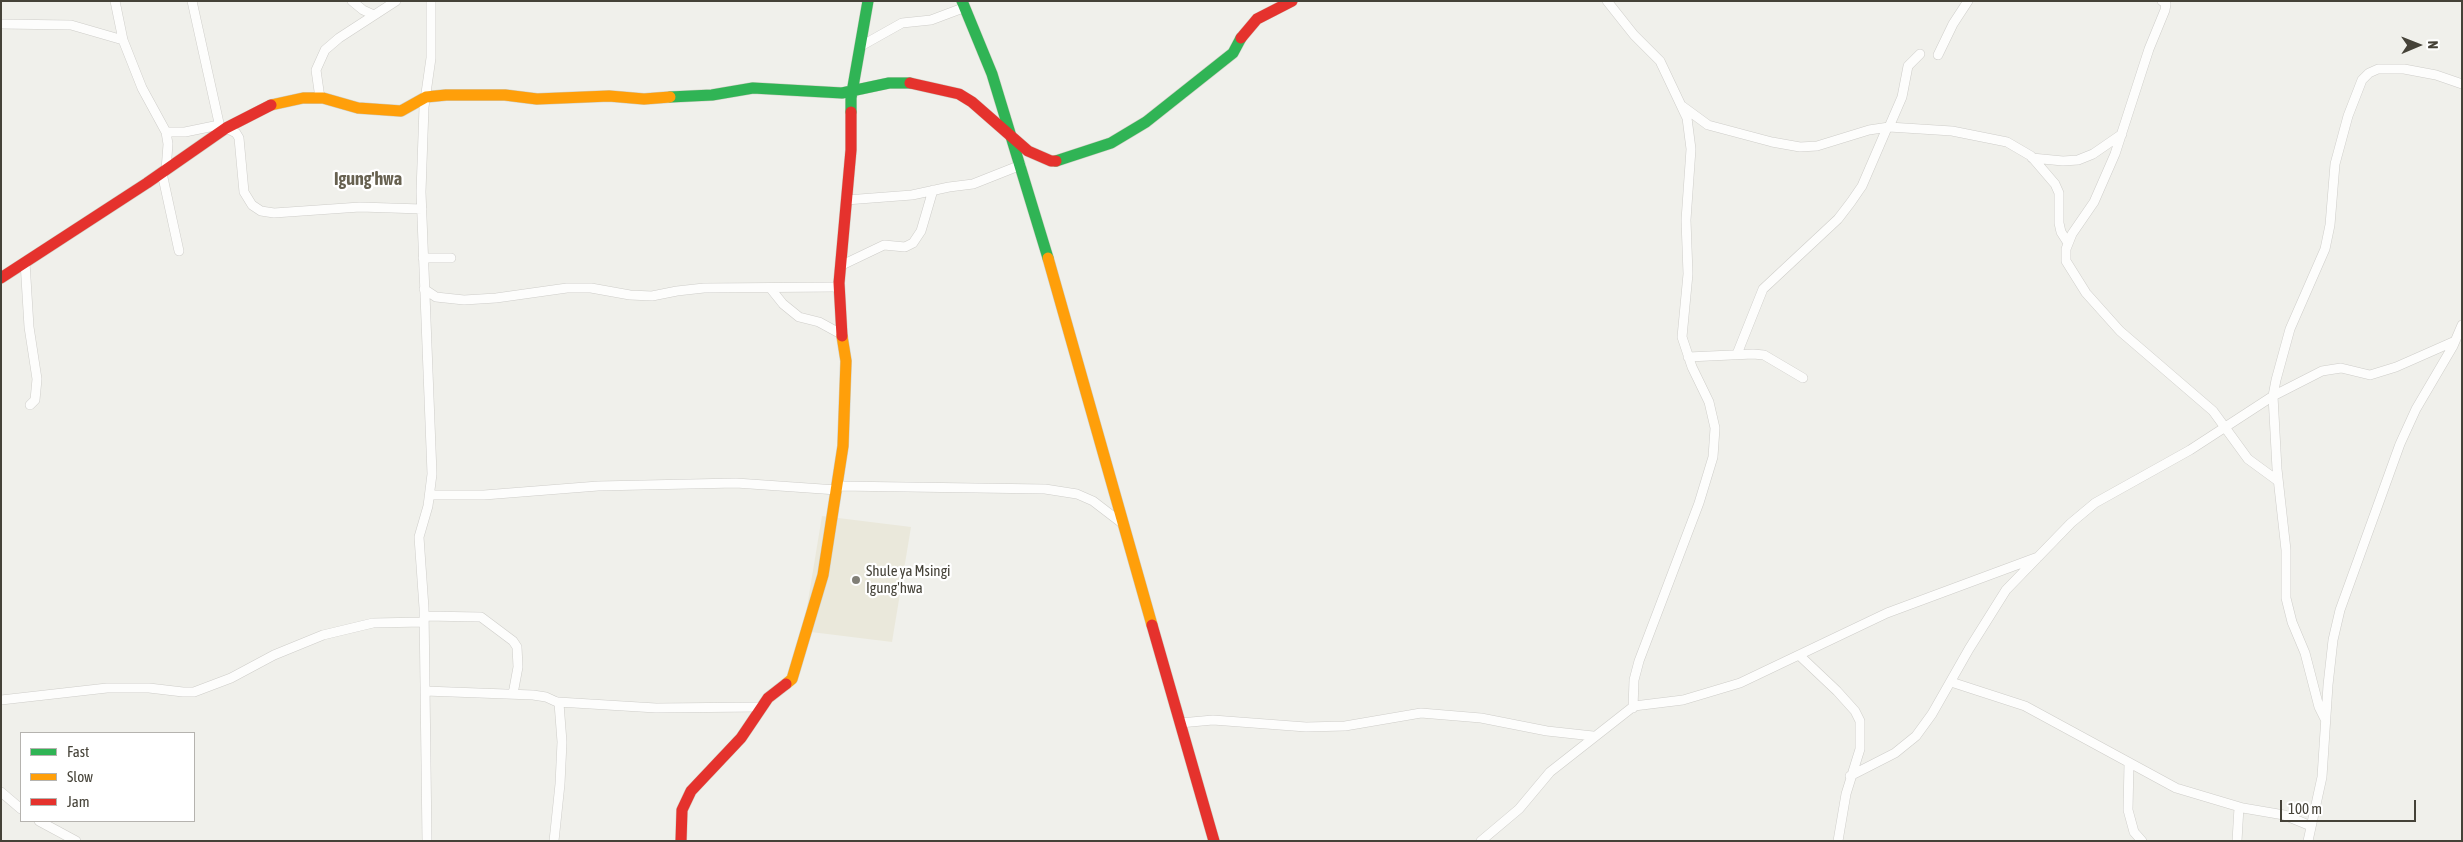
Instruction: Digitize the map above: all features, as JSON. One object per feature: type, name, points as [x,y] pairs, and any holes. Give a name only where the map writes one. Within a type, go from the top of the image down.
[{"type":"street","points":[[115,1],[123,40],[142,88],[166,132],[168,144],[164,171],[179,251]]},
{"type":"street","points":[[192,1],[222,128]]},
{"type":"street","points":[[352,1],[374,15]]},
{"type":"street","points":[[320,98],[316,81],[319,60],[339,38],[396,1]]},
{"type":"street","points":[[427,841],[426,691],[419,537],[430,495],[432,439],[422,209],[422,141],[431,58],[431,1]]},
{"type":"street","points":[[681,841],[682,810],[691,791],[740,738],[768,698],[787,685],[795,673],[823,575],[843,446],[847,373],[841,334],[840,266],[851,150],[852,92],[868,1]]},
{"type":"street","points":[[1,278],[164,171],[222,128],[274,104],[303,98],[320,98],[358,108],[402,111],[426,97],[464,94],[505,95],[537,99],[609,96],[644,99],[712,95],[762,88],[852,92],[889,83],[939,89],[958,94],[972,102],[1038,158],[1051,162],[1111,142],[1146,122],[1221,64],[1232,53],[1246,30],[1257,19],[1292,1]]},
{"type":"street","points":[[1607,1],[1634,35],[1660,61],[1687,118],[1691,149],[1686,220],[1688,274],[1682,337],[1688,357],[1709,402],[1713,417],[1712,457],[1699,503],[1639,661],[1634,680],[1633,708]]},
{"type":"street","points":[[1938,54],[1953,24],[1968,1]]},
{"type":"street","points":[[2162,1],[2166,4],[2165,10],[2122,133],[2094,202],[2068,243],[2066,261],[2074,276],[2095,304],[2120,331],[2202,401],[2225,427],[2248,459],[2278,481]]},
{"type":"street","points":[[860,46],[902,23],[931,20],[962,5],[992,74],[1009,135],[1021,165],[1214,841]]},
{"type":"street","points":[[1,24],[71,25],[123,40]]},
{"type":"street","points":[[1737,354],[1763,289],[1838,220],[1862,186],[1902,97],[1908,66],[1920,54]]},
{"type":"street","points":[[2325,719],[2286,598],[2286,550],[2278,481],[2273,396],[2281,356],[2290,329],[2325,249],[2330,225],[2335,164],[2348,116],[2362,80],[2369,73],[2378,69],[2404,69],[2436,75],[2462,84]]},
{"type":"street","points":[[1682,106],[1708,125],[1772,142],[1800,147],[1817,146],[1869,130],[1888,128],[1952,131],[2007,142],[2032,158],[2058,188],[2059,223],[2061,232],[2068,243]]},
{"type":"street","points":[[166,132],[222,128],[236,133],[239,138],[244,192],[252,205],[261,212],[274,213],[360,208],[422,209]]},
{"type":"street","points":[[2032,158],[2063,162],[2078,160],[2093,154],[2122,133]]},
{"type":"street","points":[[846,200],[912,195],[978,183],[1021,165]]},
{"type":"street","points":[[840,266],[884,245],[905,247],[914,243],[920,231],[933,190]]},
{"type":"street","points":[[423,258],[451,258]]},
{"type":"street","points":[[25,262],[28,327],[37,379],[35,400],[30,405]]},
{"type":"street","points":[[424,288],[436,298],[464,300],[496,298],[567,288],[591,288],[630,295],[652,296],[692,289],[839,287]]},
{"type":"street","points":[[771,289],[783,304],[799,317],[819,322],[841,334]]},
{"type":"street","points":[[2308,841],[2322,777],[2325,719],[2333,640],[2340,610],[2400,444],[2416,409],[2455,341],[2462,325]]},
{"type":"street","points":[[1850,776],[1895,753],[1916,736],[1932,714],[1978,633],[2006,590],[2071,523],[2095,502],[2190,450],[2273,396],[2322,371],[2340,368],[2370,375],[2396,367],[2455,341]]},
{"type":"street","points":[[1688,357],[1737,354],[1764,355],[1803,378]]},
{"type":"street","points":[[430,495],[484,495],[598,486],[736,483],[838,488],[1046,489],[1078,494],[1093,501],[1124,525]]},
{"type":"street","points":[[1482,841],[1519,809],[1550,772],[1593,736],[1633,708],[1683,700],[1740,683],[1887,613],[2041,556]]},
{"type":"street","points":[[1,700],[107,688],[150,688],[194,692],[231,678],[274,655],[323,635],[373,624],[424,619],[481,617],[517,647],[518,667],[513,694]]},
{"type":"street","points":[[1800,656],[1843,698],[1860,721],[1860,749],[1850,776],[1838,841]]},
{"type":"street","points":[[1951,682],[2025,706],[2176,788],[2239,807],[2284,815],[2311,826]]},
{"type":"street","points":[[426,691],[513,694],[546,697],[558,702],[656,708],[761,707]]},
{"type":"street","points":[[554,841],[562,742],[561,709],[558,702]]},
{"type":"street","points":[[1180,723],[1214,720],[1306,727],[1345,726],[1421,713],[1474,717],[1547,731],[1593,736]]},
{"type":"street","points":[[2128,763],[2128,810],[2134,832],[2142,841]]},
{"type":"street","points":[[1,792],[20,808]]},
{"type":"street","points":[[2237,841],[2239,807]]},
{"type":"street","points":[[41,822],[76,841]]},
{"type":"shaded area","points":[[822,516],[911,527],[892,642],[803,631]]},
{"type":"traffic: fast","points":[[851,112],[851,98],[868,1]]},
{"type":"traffic: fast","points":[[962,1],[992,74],[1048,258]]},
{"type":"traffic: fast","points":[[1056,161],[1111,143],[1146,122],[1233,53],[1241,38]]},
{"type":"traffic: fast","points":[[670,97],[712,95],[753,88],[842,93],[889,83],[910,83]]},
{"type":"traffic: slow","points":[[271,105],[303,98],[323,98],[358,108],[401,111],[426,97],[446,95],[505,95],[537,99],[609,96],[644,99],[670,97]]},
{"type":"traffic: slow","points":[[1048,258],[1152,625]]},
{"type":"traffic: slow","points":[[786,684],[792,679],[823,575],[843,446],[846,361],[842,336]]},
{"type":"traffic: jam","points":[[1241,38],[1257,19],[1292,1]]},
{"type":"traffic: jam","points":[[910,83],[959,94],[972,102],[1028,151],[1051,161],[1056,161]]},
{"type":"traffic: jam","points":[[1,278],[147,183],[226,128],[271,105]]},
{"type":"traffic: jam","points":[[842,336],[839,283],[851,150],[851,112]]},
{"type":"traffic: jam","points":[[1152,625],[1214,841]]},
{"type":"traffic: jam","points":[[681,841],[682,810],[691,791],[741,738],[768,698],[786,684]]},
{"type":"place","name":"Shule ya Msingi Igung'hwa","points":[[856,580]]},
{"type":"district","name":"Igung'hwa","points":[[368,179]]}]
